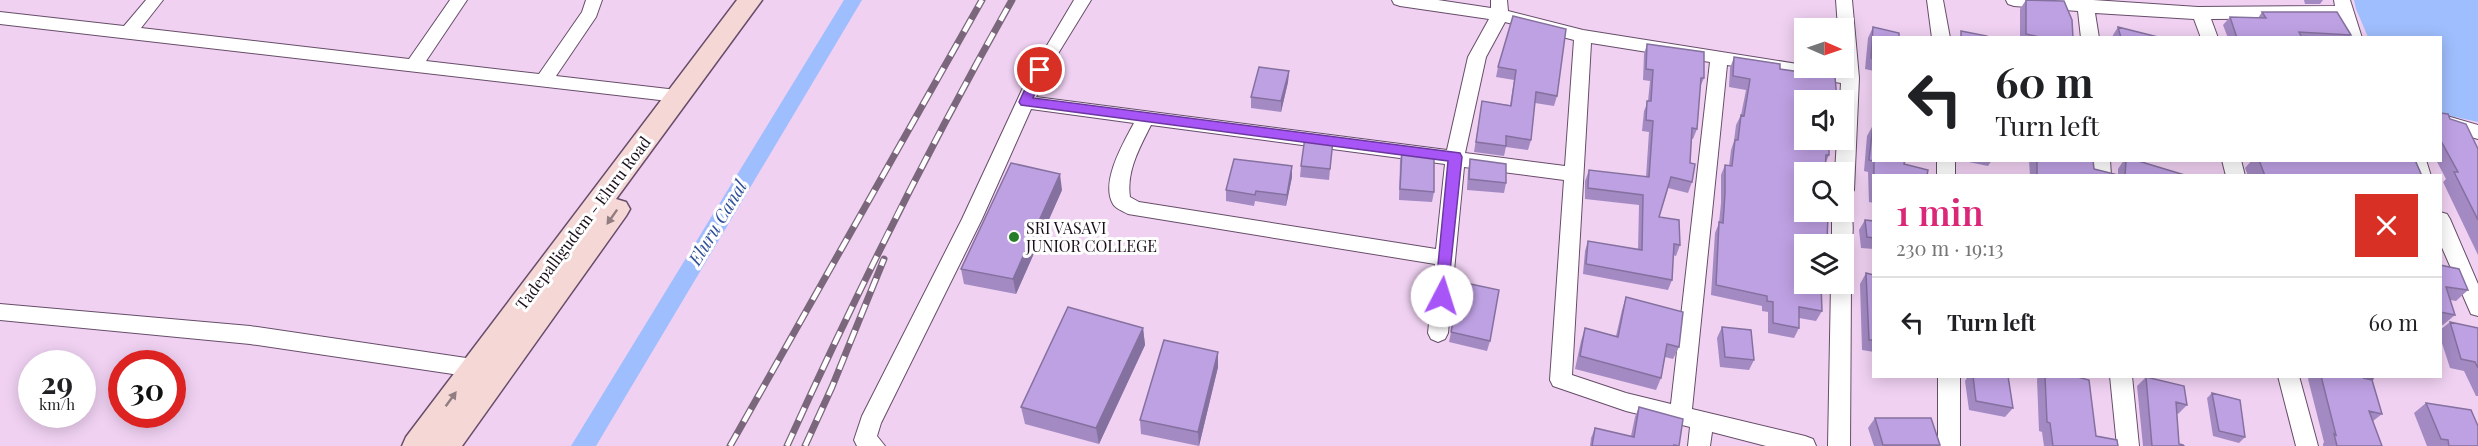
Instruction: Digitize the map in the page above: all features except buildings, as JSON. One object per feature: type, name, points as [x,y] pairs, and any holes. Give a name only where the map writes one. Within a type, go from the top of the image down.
[{"type":"main road","name":"Tadepalligudem - Eluru Road","points":[[417,446],[750,0]]},
{"type":"main road","name":"Tadepalligudem - Eluru Road","points":[[444,446],[695,99],[770,0]]},
{"type":"street","points":[[128,33],[155,0]]},
{"type":"street","points":[[414,65],[459,0]]},
{"type":"street","points":[[544,80],[590,12],[594,0]]},
{"type":"street","points":[[874,446],[865,440],[870,423],[971,220],[1045,60],[1083,0]]},
{"type":"street","points":[[1400,0],[1499,8],[1583,36],[1794,69]]},
{"type":"street","points":[[1844,0],[1845,18]]},
{"type":"street","points":[[1935,0],[1941,36]]},
{"type":"street","points":[[2014,0],[2200,13],[2279,11],[2343,6],[2352,36]]},
{"type":"street","points":[[2086,4],[2090,36]]},
{"type":"street","points":[[1438,333],[1455,157],[1477,57],[1499,8]]},
{"type":"street","points":[[2200,13],[2209,36]]},
{"type":"street","points":[[0,18],[677,96]]},
{"type":"street","points":[[1583,36],[1561,380],[1626,402],[1796,445]]},
{"type":"street","points":[[1680,416],[1719,56]]},
{"type":"street","points":[[1846,162],[1850,78]]},
{"type":"street","points":[[1025,102],[1574,174]]},
{"type":"street","points":[[1145,118],[1126,158],[1118,190],[1121,201],[1135,209],[1446,258]]},
{"type":"street","points":[[2442,122],[2478,132]]},
{"type":"street","points":[[2442,224],[2478,308]]},
{"type":"street","points":[[2442,265],[2461,268]]},
{"type":"street","points":[[1839,446],[1841,294]]},
{"type":"street","points":[[0,312],[250,335],[473,368]]},
{"type":"street","points":[[1949,378],[1949,446]]},
{"type":"street","points":[[2121,378],[2128,446]]},
{"type":"street","points":[[2289,378],[2307,446]]},
{"type":"street","points":[[1699,446],[1702,421]]},
{"type":"water","points":[[2354,0],[2478,0],[2478,122],[2442,114],[2442,36],[2368,36]]},
{"type":"waterway","name":"Eluru Canal","points":[[583,446],[853,0]]},
{"type":"railway","points":[[730,446],[982,0]]},
{"type":"railway","points":[[787,446],[895,220],[1012,0]]},
{"type":"railway","points":[[805,446],[832,387],[884,259]]},
{"type":"place","name":"SRI VASAVI JUNIOR COLLEGE","points":[[1014,237]]},
{"type":"route","points":[[1040,70],[1025,102],[1455,157],[1442,296]]}]
